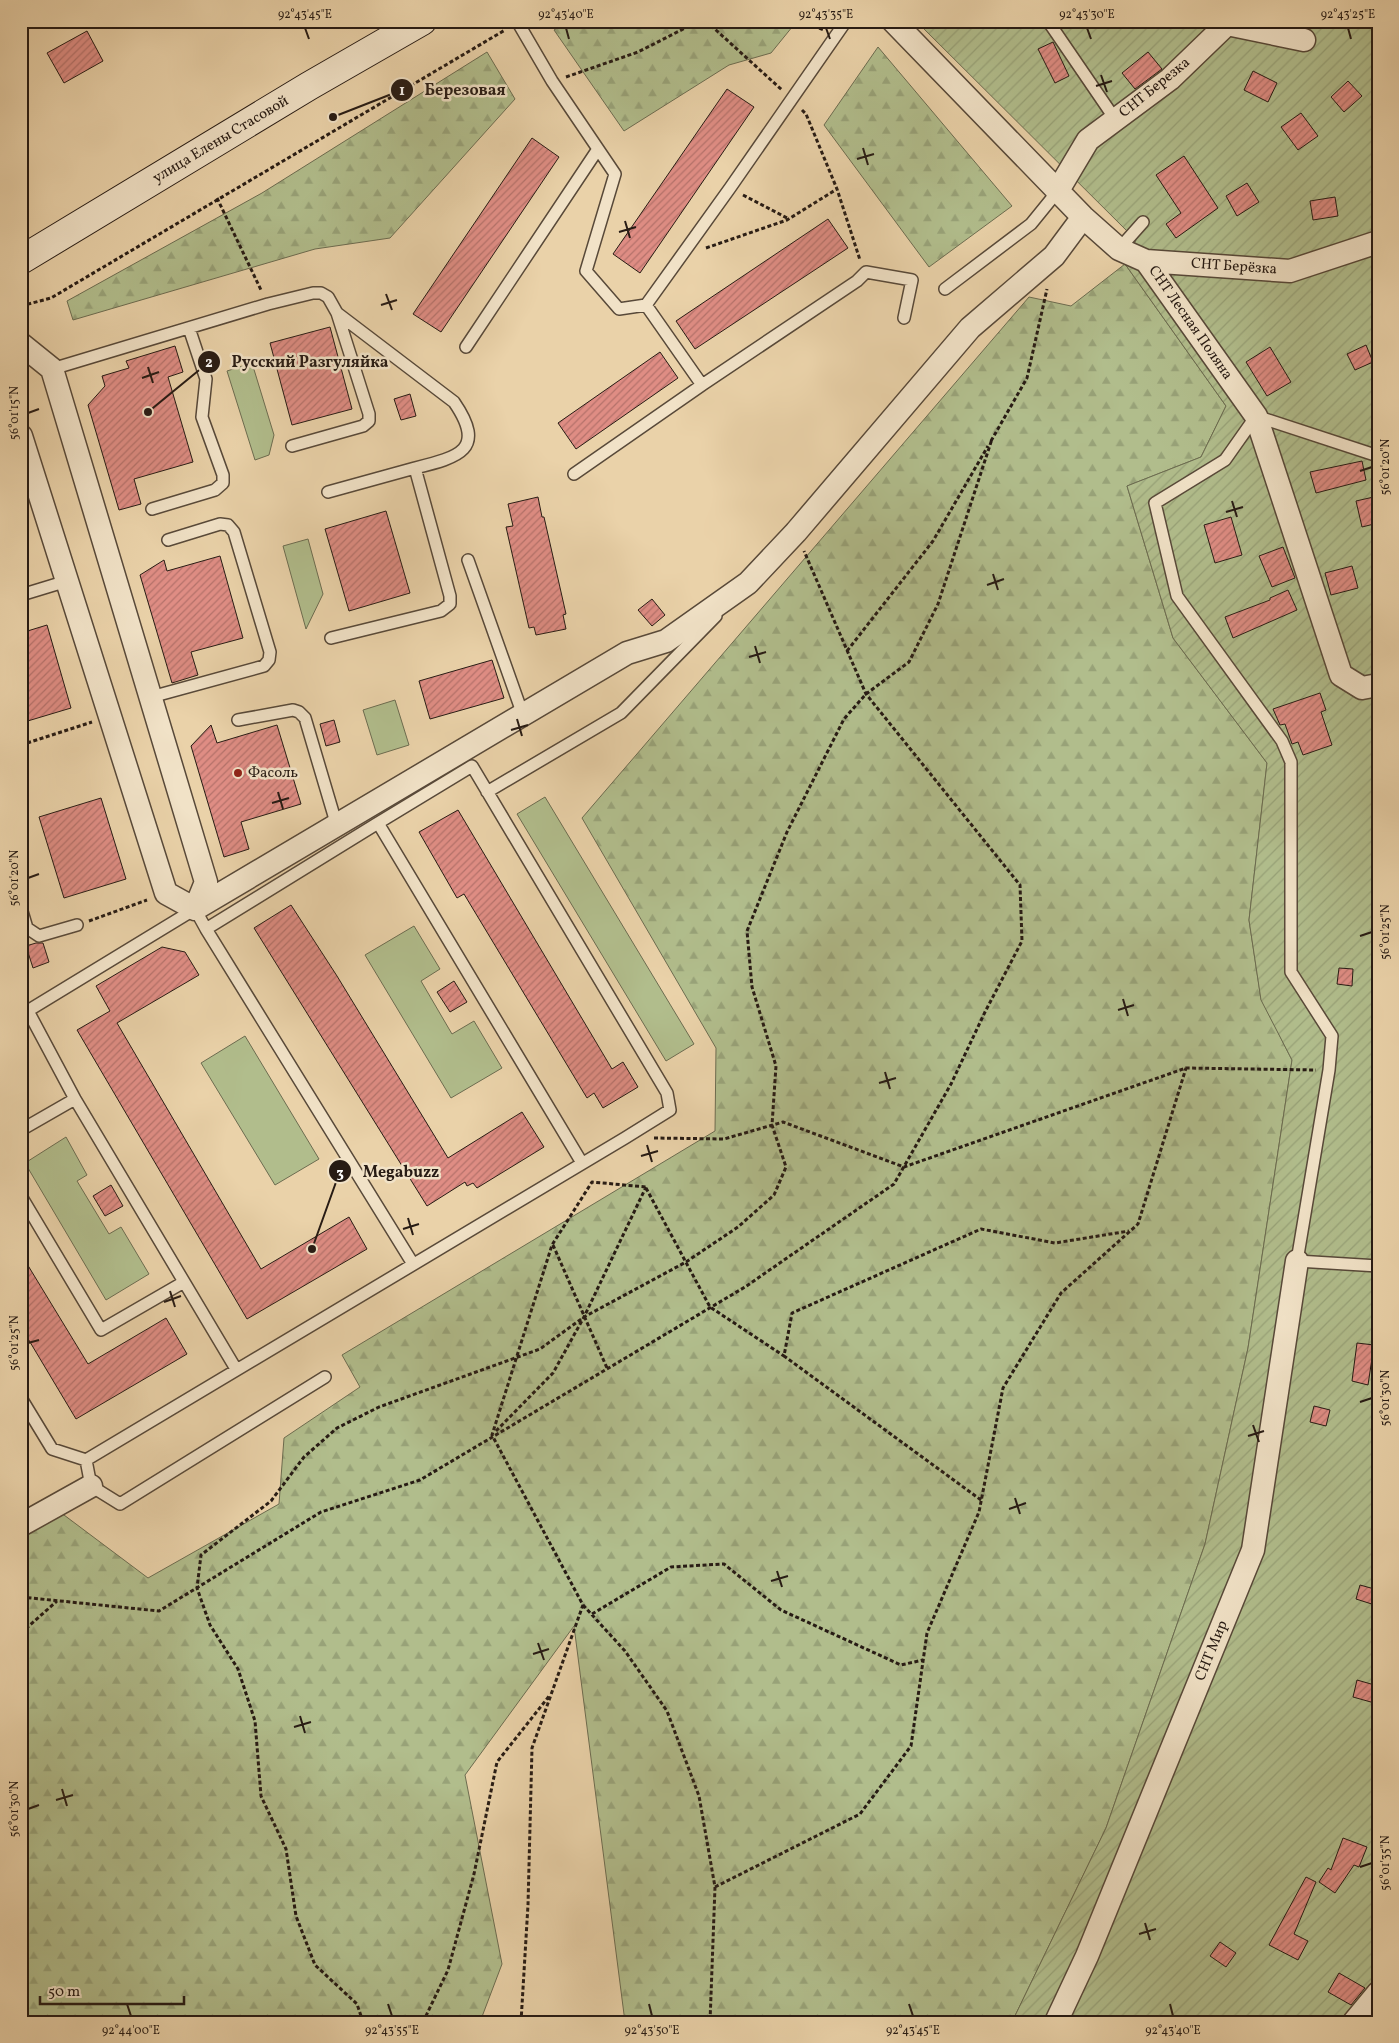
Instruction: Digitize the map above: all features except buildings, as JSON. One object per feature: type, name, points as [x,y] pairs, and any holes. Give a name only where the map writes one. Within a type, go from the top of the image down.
[{"type":"main road","name":"улица Елены Стасовой","points":[[21,260],[308,86],[422,21]]},
{"type":"street","name":"СНТ Лесная Поляна","points":[[893,21],[1083,217],[1119,250],[1146,261],[1256,416],[1341,675],[1362,688],[1378,684]]},
{"type":"street","name":"СНТ Березка","points":[[1057,192],[1088,140],[1170,79],[1227,24],[1304,40]]},
{"type":"street","points":[[195,909],[627,653],[666,641],[748,583],[796,532],[970,328],[1054,256],[1083,217]]},
{"type":"street","name":"СНТ Берёзка","points":[[1146,261],[1290,271],[1378,242]]},
{"type":"street","points":[[21,344],[52,369],[206,882],[195,909]]},
{"type":"street","points":[[21,436],[166,893],[195,909]]},
{"type":"street","name":"СНТ Мир","points":[[1056,2022],[1090,1947],[1253,1550],[1296,1261]]},
{"type":"street","points":[[21,1525],[90,1486]]},
{"type":"street","points":[[1354,2022],[1378,1993]]},
{"type":"lane","points":[[518,22],[552,81],[614,174],[586,271],[619,309],[646,305],[846,21]]},
{"type":"lane","points":[[1048,21],[1115,119]]},
{"type":"lane","points":[[466,347],[598,149]]},
{"type":"lane","points":[[945,289],[1031,224],[1057,192]]},
{"type":"lane","points":[[1119,250],[1143,222]]},
{"type":"lane","points":[[574,474],[857,281],[866,272],[912,280],[904,318]]},
{"type":"lane","points":[[52,369],[268,304],[321,293],[328,297],[337,313],[369,414],[369,421],[363,426],[292,446]]},
{"type":"lane","points":[[646,305],[702,385]]},
{"type":"lane","points":[[328,492],[450,459],[460,454],[468,442],[469,430],[464,416],[454,402],[337,313]]},
{"type":"lane","points":[[152,510],[215,490],[223,483],[223,474],[202,417],[206,379],[189,328]]},
{"type":"lane","points":[[1378,456],[1256,416],[1225,460],[1155,503],[1177,596],[1282,741],[1291,762],[1291,972],[1332,1036],[1329,1070],[1296,1261],[1378,1266]]},
{"type":"lane","points":[[331,638],[441,611],[450,604],[450,596],[415,468]]},
{"type":"lane","points":[[151,697],[264,666],[270,660],[270,652],[234,532],[228,525],[220,524],[168,540]]},
{"type":"lane","points":[[468,560],[523,715]]},
{"type":"lane","points":[[21,596],[67,581]]},
{"type":"lane","points":[[487,792],[620,713],[748,583]]},
{"type":"lane","points":[[238,720],[293,710],[299,712],[304,718],[337,826]]},
{"type":"lane","points":[[21,1398],[52,1449],[86,1460],[670,1110],[667,1093],[472,766],[206,929]]},
{"type":"lane","points":[[378,823],[582,1163]]},
{"type":"lane","points":[[21,908],[27,928],[39,936],[77,925]]},
{"type":"lane","points":[[236,1369],[25,1013],[195,909],[413,1264]]},
{"type":"lane","points":[[21,1130],[75,1099]]},
{"type":"lane","points":[[21,1196],[101,1330],[184,1282]]},
{"type":"lane","points":[[86,1460],[90,1486],[120,1504],[325,1378]]},
{"type":"path","points":[[552,81],[638,52],[699,21]]},
{"type":"path","points":[[706,21],[792,99]]},
{"type":"path","points":[[801,21],[837,35]]},
{"type":"path","points":[[21,306],[51,298],[217,198],[518,22]]},
{"type":"path","points":[[806,114],[837,189],[863,269],[857,281]]},
{"type":"path","points":[[680,257],[789,219],[837,189]]},
{"type":"path","points":[[217,198],[268,304]]},
{"type":"path","points":[[752,200],[789,219]]},
{"type":"path","points":[[846,651],[933,541],[1027,378],[1054,256]]},
{"type":"path","points":[[363,2022],[357,2004],[315,1965],[296,1916],[286,1849],[261,1796],[255,1721],[238,1669],[210,1625],[197,1588],[201,1555],[271,1501],[304,1457],[337,1428],[379,1407],[540,1349],[584,1317],[686,1262],[738,1227],[774,1195],[786,1167],[772,1125],[776,1066],[752,987],[747,931],[787,832],[844,719],[866,694],[910,662],[938,604],[992,439]]},
{"type":"path","points":[[21,1597],[160,1611],[321,1512],[420,1480],[745,1287],[894,1184],[951,1084],[985,1012],[1022,941],[1020,885],[866,694],[796,532]]},
{"type":"path","points":[[21,745],[110,717]]},
{"type":"path","points":[[77,925],[166,893]]},
{"type":"path","points":[[714,1887],[860,1814],[911,1746],[927,1633],[979,1512],[1003,1388],[1061,1294],[1138,1224],[1186,1068]]},
{"type":"path","points":[[625,1138],[724,1139],[783,1122],[904,1166],[1186,1068],[1329,1070]]},
{"type":"path","points":[[646,1187],[592,1182],[552,1244],[492,1436],[583,1605],[625,1650],[667,1711],[699,1796],[714,1887],[710,2022]]},
{"type":"path","points":[[646,1187],[710,1307],[784,1356],[981,1500]]},
{"type":"path","points":[[492,1436],[553,1373],[584,1317],[646,1187]]},
{"type":"path","points":[[784,1356],[792,1313],[982,1229],[1055,1243],[1130,1231]]},
{"type":"path","points":[[552,1244],[607,1368]]},
{"type":"path","points":[[592,1614],[671,1567],[724,1564],[781,1610],[902,1665],[923,1660]]},
{"type":"path","points":[[21,1633],[58,1601]]},
{"type":"path","points":[[521,2022],[528,1905],[532,1748],[583,1605]]},
{"type":"path","points":[[423,2022],[448,1970],[474,1874],[497,1762],[552,1692]]},
{"type":"green space","points":[[567,21],[797,21],[771,53],[729,65],[624,131],[554,30]]},
{"type":"green space","points":[[916,21],[1378,21],[1378,2022],[1012,2022],[1106,1828],[1205,1544],[1248,1348],[1292,1060],[1261,1000],[1249,920],[1267,763],[1173,638],[1127,486],[1201,457],[1226,406],[1125,264],[1136,240]]},
{"type":"green space","points":[[878,47],[1012,206],[929,267],[824,125]]},
{"type":"green space","points":[[487,52],[515,99],[390,238],[315,249],[73,320],[67,301],[262,193]]},
{"type":"green space","points":[[1125,264],[1226,406],[1201,457],[1127,486],[1173,638],[1267,763],[1249,920],[1261,999],[1292,1060],[1248,1348],[1205,1544],[1106,1828],[1012,2022],[625,2022],[574,1626],[465,1775],[502,1964],[480,2022],[21,2022],[21,1537],[60,1512],[148,1578],[279,1504],[284,1438],[360,1387],[342,1355],[715,1131],[716,1048],[582,818],[1029,297],[1071,306]]},
{"type":"green space","points":[[252,363],[274,435],[269,455],[255,460],[227,371]]},
{"type":"green space","points":[[308,539],[323,594],[306,629],[283,546]]},
{"type":"green space","points":[[395,700],[409,745],[377,755],[363,710]]},
{"type":"green space","points":[[545,797],[694,1044],[666,1061],[517,814]]},
{"type":"green space","points":[[414,926],[440,969],[421,981],[452,1034],[474,1021],[502,1068],[451,1098],[365,955]]},
{"type":"green space","points":[[245,1036],[319,1159],[275,1185],[201,1063]]},
{"type":"green space","points":[[66,1137],[87,1175],[77,1181],[109,1234],[121,1227],[149,1274],[106,1300],[25,1163]]},
{"type":"place","name":"Березовая","points":[[333,117]]},
{"type":"place","name":"Русский Разгуляйка","points":[[148,412]]},
{"type":"place","name":"Фасоль","points":[[238,773]]},
{"type":"place","name":"Megabuzz","points":[[312,1249]]}]
